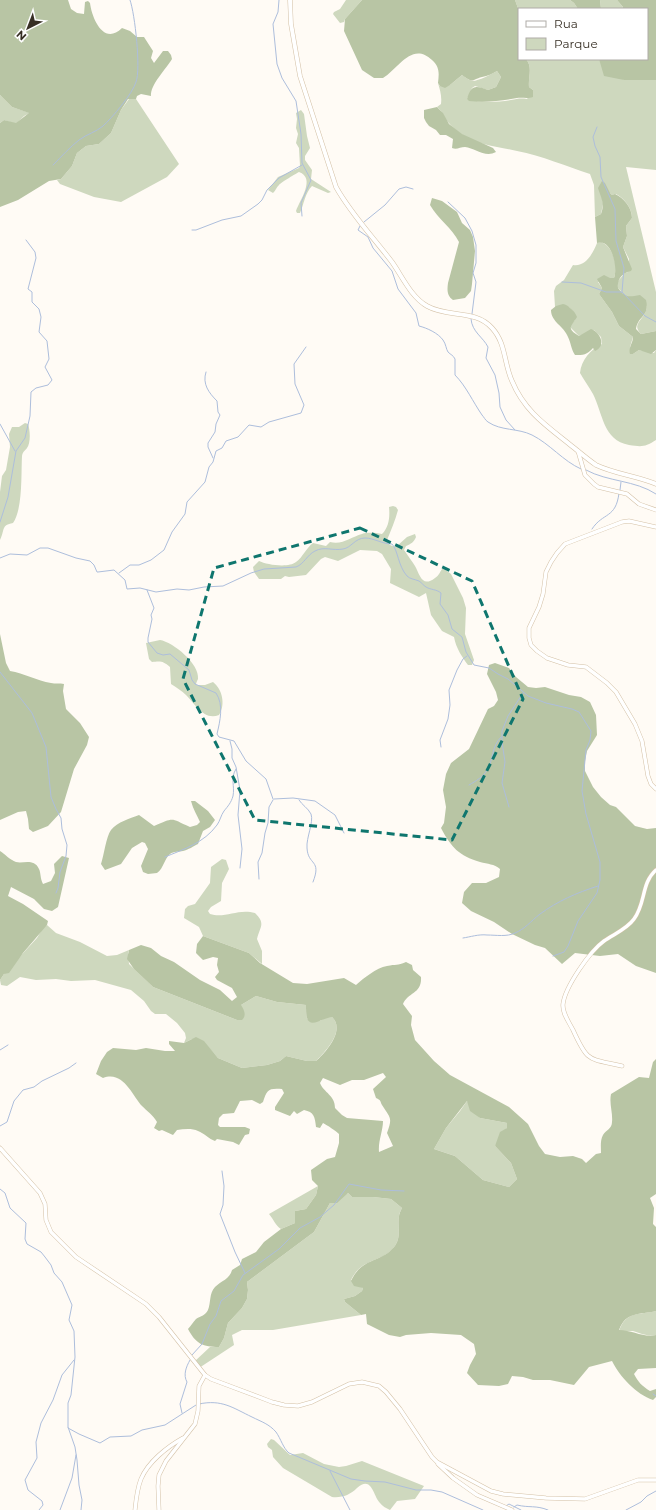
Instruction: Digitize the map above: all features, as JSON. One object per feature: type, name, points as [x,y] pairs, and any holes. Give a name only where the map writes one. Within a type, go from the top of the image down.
[{"type":"street","points":[[290,0],[291,24],[300,76],[334,182],[342,196],[414,294],[425,305],[440,311],[473,316],[482,320],[491,327],[498,334],[511,380],[526,406],[540,421],[593,463],[603,468],[642,478],[656,484]]},
{"type":"street","points":[[578,451],[585,475],[594,484],[598,487],[626,494],[639,504],[656,510]]},
{"type":"street","points":[[656,526],[629,521],[622,522],[565,544],[550,562],[546,572],[543,594],[529,633],[531,645],[537,651],[558,662],[586,667],[616,692],[635,724],[642,740],[648,776],[651,784],[656,789]]},
{"type":"street","points":[[622,1066],[595,1060],[586,1055],[580,1047],[566,1016],[563,1004],[584,962],[604,941],[633,920],[643,902],[648,879],[656,870]]},
{"type":"street","points":[[0,1148],[40,1193],[45,1204],[48,1226],[55,1237],[76,1257],[146,1304],[159,1317],[205,1375],[217,1382],[284,1405],[298,1406],[312,1402],[349,1384],[362,1382],[379,1386],[400,1409],[437,1462],[461,1485],[489,1501],[512,1510]]},
{"type":"street","points":[[160,1510],[158,1486],[159,1475],[166,1461],[190,1432],[197,1417],[199,1386],[205,1375]]},
{"type":"street","points":[[135,1510],[141,1478],[161,1453],[184,1438]]},
{"type":"street","points":[[437,1462],[491,1491],[503,1494],[546,1498],[585,1499],[638,1480],[656,1480]]},
{"type":"highlighted area","points":[[360,528],[472,581],[523,699],[452,840],[255,820],[183,679],[214,568]]},
{"type":"green space","points":[[0,0],[68,0],[71,9],[77,13],[84,14],[85,2],[88,1],[96,23],[104,32],[110,34],[116,33],[122,28],[130,31],[137,37],[144,37],[153,51],[151,58],[154,63],[163,51],[168,51],[172,59],[153,87],[151,96],[141,94],[137,96],[136,99],[128,99],[121,110],[111,133],[99,144],[86,146],[77,153],[72,166],[61,179],[49,181],[18,200],[0,207],[0,123],[4,120],[16,123],[29,113],[12,107],[0,95]]},
{"type":"green space","points":[[346,0],[362,0],[344,22],[340,23],[333,14],[340,9]]},
{"type":"green space","points":[[362,0],[515,0],[518,8],[518,60],[527,60],[528,62],[530,69],[529,87],[533,90],[533,97],[481,102],[469,101],[467,99],[470,91],[474,87],[480,87],[488,90],[496,87],[501,77],[497,71],[472,80],[469,80],[462,75],[445,88],[440,86],[438,83],[439,77],[435,63],[425,55],[418,53],[406,58],[383,78],[374,78],[362,70],[344,31],[345,19]]},
{"type":"green space","points":[[515,0],[570,0],[577,8],[518,8]]},
{"type":"green space","points":[[570,0],[600,0],[601,8],[577,8]]},
{"type":"green space","points":[[600,0],[617,0],[623,7],[622,8],[601,8]]},
{"type":"green space","points":[[617,0],[656,0],[656,80],[624,80],[604,76],[599,60],[648,60],[648,8],[623,7]]},
{"type":"green space","points":[[527,60],[600,60],[601,63],[624,80],[656,80],[656,170],[626,167],[656,292],[656,331],[641,334],[637,327],[646,311],[647,306],[626,296],[618,288],[618,281],[625,273],[628,272],[629,259],[623,247],[627,236],[626,226],[632,218],[632,214],[625,201],[616,194],[612,195],[610,193],[602,197],[603,204],[601,214],[595,217],[594,185],[590,174],[554,161],[474,141],[461,134],[454,128],[437,107],[441,104],[441,93],[438,83],[440,86],[450,85],[462,75],[475,81],[497,71],[501,77],[496,87],[488,90],[475,86],[472,88],[467,99],[489,102],[527,99],[533,90],[529,87],[530,69]]},
{"type":"green space","points":[[0,95],[12,107],[30,113],[24,116],[16,124],[4,120],[0,123]]},
{"type":"green space","points":[[129,99],[136,99],[179,164],[167,177],[121,202],[94,197],[60,184],[57,180],[61,179],[72,166],[77,153],[86,146],[99,144],[111,133],[121,110]]},
{"type":"green space","points":[[437,107],[443,113],[449,124],[462,134],[493,148],[496,152],[488,154],[465,147],[455,149],[452,148],[453,139],[446,135],[440,135],[436,130],[429,126],[424,118],[424,110]]},
{"type":"green space","points":[[301,110],[304,114],[310,148],[305,156],[305,160],[312,170],[311,179],[331,192],[328,193],[312,186],[306,195],[300,213],[297,213],[296,211],[307,184],[304,175],[299,172],[295,174],[280,184],[273,193],[268,190],[278,177],[299,168],[300,166],[299,148],[296,143],[298,134],[296,128],[296,113]]},
{"type":"green space","points":[[602,181],[605,183],[612,195],[615,194],[627,204],[632,214],[632,218],[626,226],[627,236],[623,247],[632,269],[621,277],[618,282],[618,288],[625,295],[640,295],[646,300],[647,306],[645,313],[637,324],[636,329],[641,334],[656,331],[656,350],[651,354],[639,350],[633,354],[630,354],[633,337],[619,326],[612,312],[599,294],[602,288],[597,279],[604,275],[614,278],[615,273],[613,255],[610,249],[607,245],[597,243],[595,217],[601,214],[603,207],[598,188]]},
{"type":"green space","points":[[432,198],[442,201],[457,212],[462,223],[470,230],[473,237],[475,251],[472,284],[471,291],[465,298],[453,300],[449,295],[448,283],[459,242],[453,232],[430,205]]},
{"type":"green space","points":[[601,242],[605,244],[612,252],[615,263],[615,273],[614,278],[598,282],[602,288],[599,294],[612,312],[619,326],[633,337],[630,347],[633,354],[639,350],[654,353],[656,350],[656,440],[643,446],[629,445],[614,438],[605,425],[593,394],[580,373],[584,359],[594,349],[602,344],[601,337],[594,330],[579,336],[570,325],[575,320],[573,311],[569,307],[555,307],[554,291],[556,286],[564,280],[573,265],[582,264],[585,262],[591,255],[597,243]]},
{"type":"green space","points":[[563,304],[571,309],[577,317],[571,327],[572,331],[579,336],[591,329],[597,333],[601,339],[601,346],[599,349],[595,351],[593,348],[585,354],[575,355],[566,333],[553,318],[551,310],[556,306]]},
{"type":"green space","points":[[25,423],[29,426],[30,440],[22,456],[20,500],[13,523],[4,528],[0,540],[0,492],[2,476],[6,470],[10,447],[9,434],[12,427],[19,427]]},
{"type":"green space","points":[[393,506],[398,510],[387,540],[388,543],[392,546],[397,546],[407,537],[415,534],[416,537],[414,540],[411,544],[406,546],[404,550],[422,579],[427,582],[431,581],[438,576],[443,568],[451,574],[463,598],[466,608],[465,634],[474,660],[472,665],[468,665],[464,659],[458,649],[454,637],[442,631],[431,615],[426,593],[419,597],[390,583],[391,569],[382,554],[377,551],[360,550],[338,561],[325,557],[321,559],[306,575],[285,576],[281,579],[259,579],[254,572],[253,567],[259,561],[267,564],[278,565],[293,564],[313,543],[326,546],[330,542],[343,542],[364,533],[382,534],[388,522],[389,507]]},
{"type":"green space","points":[[0,634],[6,663],[10,671],[46,682],[64,684],[63,691],[66,709],[80,723],[89,737],[87,745],[74,769],[61,812],[48,826],[33,832],[29,829],[26,811],[18,812],[0,820]]},
{"type":"green space","points":[[160,640],[178,649],[195,667],[198,679],[196,685],[205,685],[213,682],[216,685],[221,693],[223,702],[219,715],[209,716],[200,711],[179,689],[171,684],[170,667],[164,663],[152,662],[149,659],[146,643]]},
{"type":"green space","points":[[495,663],[509,668],[516,677],[528,687],[545,687],[569,695],[581,697],[590,702],[596,715],[597,735],[587,751],[585,771],[593,787],[601,797],[610,805],[616,807],[635,826],[647,829],[656,828],[656,973],[636,966],[618,954],[600,956],[575,953],[562,964],[545,948],[512,934],[494,922],[471,911],[462,903],[464,892],[472,883],[486,883],[499,877],[500,869],[493,865],[466,857],[452,846],[441,828],[444,823],[446,807],[443,790],[446,774],[451,763],[469,749],[488,709],[494,706],[498,700],[496,692],[487,674],[489,665]]},
{"type":"green space","points":[[191,801],[195,801],[208,811],[215,820],[210,827],[203,831],[198,844],[189,849],[172,853],[168,856],[163,866],[157,873],[148,874],[143,872],[141,866],[148,849],[145,843],[142,842],[132,848],[121,864],[105,870],[101,864],[108,837],[114,827],[139,815],[154,826],[169,820],[175,820],[190,827],[197,825],[200,822]]},
{"type":"green space","points":[[0,851],[16,862],[31,862],[37,866],[43,884],[51,881],[55,873],[54,864],[62,856],[69,858],[58,907],[52,911],[44,909],[34,899],[11,887],[8,896],[48,921],[47,925],[23,953],[9,973],[4,974],[0,980]]},
{"type":"green space","points":[[222,859],[226,860],[229,869],[222,883],[221,901],[211,907],[208,911],[210,914],[216,915],[243,912],[255,913],[261,923],[261,928],[257,939],[262,951],[262,964],[249,953],[203,936],[199,927],[184,918],[185,909],[188,906],[195,904],[210,883],[211,867]]},
{"type":"green space","points":[[47,925],[56,933],[80,942],[107,956],[117,955],[129,950],[129,964],[153,987],[237,1020],[241,1005],[256,996],[277,1002],[306,1005],[307,1019],[320,1021],[327,1017],[332,1017],[336,1022],[337,1028],[333,1040],[329,1047],[316,1061],[307,1061],[286,1056],[280,1061],[267,1065],[242,1068],[218,1058],[204,1042],[192,1039],[184,1043],[186,1038],[185,1033],[177,1023],[166,1014],[155,1014],[144,1001],[131,990],[95,980],[36,980],[20,977],[7,986],[1,985],[0,980],[4,974]]},
{"type":"green space","points":[[203,936],[249,953],[260,963],[293,983],[307,984],[344,978],[356,985],[370,974],[383,967],[406,962],[412,965],[413,970],[421,977],[421,983],[417,990],[405,1000],[403,1004],[412,1016],[411,1025],[415,1040],[434,1061],[450,1075],[509,1107],[528,1124],[539,1146],[545,1154],[560,1157],[573,1156],[582,1159],[586,1163],[596,1154],[601,1153],[602,1137],[612,1124],[610,1101],[611,1094],[639,1077],[649,1078],[653,1062],[656,1059],[656,1194],[650,1198],[654,1208],[653,1224],[656,1227],[656,1311],[630,1317],[625,1320],[619,1330],[651,1336],[656,1335],[656,1368],[638,1369],[634,1374],[642,1386],[650,1391],[656,1389],[656,1397],[653,1400],[641,1394],[624,1379],[612,1361],[589,1367],[574,1385],[550,1380],[533,1380],[512,1376],[508,1384],[499,1386],[478,1385],[467,1373],[476,1354],[474,1344],[461,1335],[431,1333],[406,1335],[400,1337],[389,1335],[367,1324],[366,1314],[361,1315],[345,1302],[344,1299],[355,1296],[362,1291],[363,1288],[354,1286],[351,1281],[355,1273],[366,1264],[389,1252],[394,1247],[399,1236],[399,1215],[402,1208],[391,1199],[352,1197],[348,1193],[337,1203],[330,1203],[314,1232],[247,1282],[247,1299],[242,1308],[228,1323],[224,1338],[219,1347],[200,1344],[188,1329],[196,1319],[207,1312],[213,1289],[227,1278],[232,1270],[240,1265],[242,1259],[256,1252],[264,1242],[281,1229],[295,1223],[295,1211],[306,1209],[316,1195],[318,1186],[312,1180],[311,1170],[327,1159],[335,1157],[339,1143],[339,1134],[323,1123],[320,1128],[316,1127],[315,1120],[310,1112],[304,1110],[297,1114],[294,1111],[290,1116],[275,1110],[275,1107],[284,1093],[282,1089],[277,1089],[267,1092],[263,1102],[260,1104],[252,1100],[240,1101],[234,1113],[223,1114],[219,1118],[218,1125],[220,1127],[245,1127],[250,1129],[249,1134],[245,1135],[239,1145],[233,1142],[217,1139],[215,1141],[193,1129],[177,1130],[173,1135],[154,1128],[157,1122],[121,1080],[110,1076],[103,1078],[96,1074],[101,1061],[107,1052],[113,1048],[136,1050],[146,1048],[175,1051],[169,1044],[169,1041],[184,1043],[196,1037],[204,1041],[218,1058],[242,1068],[267,1065],[280,1061],[286,1056],[307,1061],[316,1061],[329,1047],[333,1041],[337,1028],[336,1022],[332,1017],[314,1023],[309,1021],[306,1005],[277,1002],[256,996],[241,1005],[245,1014],[242,1020],[237,1020],[153,987],[134,969],[127,959],[129,950],[141,945],[151,948],[161,956],[174,962],[200,980],[220,990],[232,1001],[237,997],[232,988],[217,980],[215,977],[219,972],[217,965],[218,958],[213,957],[203,960],[196,953],[197,944]],"holes":[[[383,1073],[386,1077],[373,1089],[376,1098],[379,1099],[389,1115],[390,1124],[387,1133],[393,1146],[379,1152],[383,1121],[347,1118],[342,1115],[335,1108],[333,1100],[320,1083],[323,1078],[340,1085],[352,1080],[364,1080]],[[467,1101],[470,1111],[480,1118],[507,1123],[507,1128],[500,1132],[495,1146],[511,1163],[517,1179],[509,1187],[483,1180],[455,1156],[434,1149],[446,1128]]]},
{"type":"green space","points":[[467,1101],[480,1118],[507,1123],[507,1128],[495,1146],[511,1163],[517,1179],[509,1187],[483,1180],[455,1156],[434,1149],[446,1128]]},
{"type":"green space","points":[[318,1186],[316,1195],[306,1209],[295,1211],[295,1223],[281,1229],[269,1214]]},
{"type":"green space","points":[[348,1193],[352,1197],[391,1199],[402,1208],[399,1215],[399,1236],[394,1247],[384,1256],[361,1267],[351,1280],[363,1288],[362,1291],[355,1296],[344,1299],[345,1302],[361,1315],[273,1330],[242,1330],[232,1335],[234,1345],[199,1368],[194,1362],[210,1347],[219,1347],[224,1338],[228,1323],[242,1308],[247,1299],[247,1282],[314,1232],[330,1203]]},
{"type":"green space","points":[[656,1311],[656,1335],[647,1335],[633,1331],[619,1331],[625,1320],[629,1317]]},
{"type":"green space","points":[[271,1439],[290,1455],[303,1453],[324,1464],[339,1467],[362,1461],[424,1486],[415,1499],[397,1501],[390,1510],[381,1504],[372,1488],[366,1484],[357,1488],[346,1496],[332,1497],[283,1468],[273,1457],[272,1450],[268,1447],[267,1444]]},
{"type":"waterway","points":[[53,165],[79,140],[100,128],[107,122],[122,105],[134,87],[137,75],[138,54],[130,0]]},
{"type":"waterway","points":[[279,0],[278,12],[273,24],[277,64],[282,78],[296,101],[301,134],[302,163],[311,180],[301,203],[302,216]]},
{"type":"waterway","points":[[597,127],[593,137],[600,157],[601,177],[615,209],[616,241],[624,268],[622,292]]},
{"type":"waterway","points":[[192,230],[196,230],[222,220],[241,216],[258,204],[262,200],[267,190],[279,178],[302,165]]},
{"type":"waterway","points":[[364,222],[385,205],[399,189],[406,187],[413,189]]},
{"type":"waterway","points":[[448,202],[465,218],[472,231],[476,245],[476,263],[473,273],[476,282],[472,314]]},
{"type":"waterway","points":[[360,226],[358,230],[368,237],[373,248],[392,271],[398,289],[416,313],[419,326],[432,331],[445,343],[448,352],[455,359],[455,375],[463,384],[486,420],[498,427],[521,431],[532,435],[545,443],[568,462],[581,469]]},
{"type":"waterway","points":[[0,522],[8,497],[16,451],[25,438],[30,416],[31,392],[36,388],[48,385],[52,380],[45,367],[49,359],[47,341],[39,332],[41,317],[39,309],[32,302],[32,292],[28,289],[36,258],[35,252],[26,240]]},
{"type":"waterway","points":[[562,282],[581,283],[606,292],[622,292],[645,316],[656,322]]},
{"type":"waterway","points":[[471,319],[473,327],[488,347],[486,358],[495,375],[500,407],[506,420],[515,430]]},
{"type":"waterway","points":[[119,573],[130,565],[139,565],[151,560],[164,550],[172,532],[185,514],[187,502],[205,482],[209,467],[213,462],[216,451],[222,448],[226,441],[238,437],[249,425],[261,427],[269,422],[301,413],[304,405],[295,384],[294,364],[306,347]]},
{"type":"waterway","points":[[206,372],[206,384],[211,395],[217,401],[218,412],[220,415],[216,424],[215,432],[208,443],[208,447],[213,458]]},
{"type":"waterway","points":[[0,424],[15,451]]},
{"type":"waterway","points":[[586,470],[603,477],[648,489],[656,494]]},
{"type":"waterway","points":[[620,490],[621,482]]},
{"type":"waterway","points":[[592,529],[600,520],[612,511],[615,507],[619,493]]},
{"type":"waterway","points":[[0,558],[10,554],[27,555],[40,548],[48,548],[76,558],[90,561],[94,565],[97,572],[114,570],[125,580],[127,589],[140,588],[156,592],[223,586],[251,573],[264,569],[296,567],[315,551],[322,549],[346,548],[362,538],[392,544],[407,576],[419,581],[428,588],[441,593],[440,604],[448,615],[452,629],[462,637],[466,652],[474,665],[489,668],[508,679],[528,696],[546,703],[579,712],[591,731],[590,740],[586,750],[582,791],[586,814],[600,862],[600,880],[597,893],[578,921],[568,946],[564,952],[553,956]]},
{"type":"waterway","points":[[147,590],[154,608],[151,615],[152,619],[148,642],[157,653],[163,655],[170,654],[189,670],[195,684],[216,693],[221,708],[217,734],[219,737],[234,741],[246,761],[266,779],[273,799]]},
{"type":"waterway","points":[[441,747],[440,740],[448,719],[450,705],[449,690],[457,670],[463,659],[467,656]]},
{"type":"waterway","points":[[0,672],[32,713],[46,747],[51,797],[61,818],[62,829],[67,845],[66,856],[60,872],[56,893]]},
{"type":"waterway","points":[[509,807],[502,783],[505,762],[502,731],[508,716],[523,693]]},
{"type":"waterway","points":[[469,785],[479,779],[485,772],[489,766],[496,745],[501,737]]},
{"type":"waterway","points":[[230,741],[232,758],[236,767],[240,790],[238,815],[242,849],[240,868]]},
{"type":"waterway","points":[[165,857],[200,841],[217,825],[232,798],[233,776],[236,769]]},
{"type":"waterway","points":[[274,799],[293,798],[315,801],[335,815],[344,833]]},
{"type":"waterway","points":[[259,879],[258,862],[262,853],[268,823],[269,807],[273,800]]},
{"type":"waterway","points":[[299,800],[310,812],[312,817],[307,848],[308,854],[316,870],[313,882]]},
{"type":"waterway","points":[[463,938],[481,935],[501,936],[512,934],[522,929],[540,914],[560,901],[598,886]]},
{"type":"waterway","points":[[0,1050],[8,1045]]},
{"type":"waterway","points":[[0,1126],[7,1122],[14,1101],[23,1090],[34,1087],[42,1081],[76,1063]]},
{"type":"waterway","points":[[222,1171],[224,1186],[223,1205],[220,1214],[245,1273]]},
{"type":"waterway","points":[[192,1355],[202,1344],[210,1324],[216,1316],[221,1301],[234,1291],[243,1275],[279,1249],[300,1228],[320,1217],[334,1205],[349,1184],[381,1190],[404,1191]]},
{"type":"waterway","points":[[0,1189],[5,1193],[10,1208],[26,1223],[25,1239],[27,1244],[41,1252],[51,1265],[54,1273],[62,1282],[72,1305],[69,1320],[74,1331],[75,1357],[71,1395],[68,1403],[68,1427],[75,1447],[82,1500],[81,1510]]},
{"type":"waterway","points":[[39,1510],[43,1505],[42,1501],[28,1490],[25,1480],[37,1458],[36,1442],[41,1423],[53,1400],[62,1375],[74,1360]]},
{"type":"waterway","points":[[182,1413],[180,1404],[187,1382],[185,1377],[187,1365],[190,1360]]},
{"type":"waterway","points":[[199,1404],[214,1403],[227,1405],[262,1422],[276,1432],[285,1449],[289,1453],[351,1479],[385,1482],[416,1490],[442,1492],[483,1510]]},
{"type":"waterway","points":[[68,1428],[100,1443],[110,1437],[131,1436],[142,1430],[165,1425],[196,1405]]},
{"type":"waterway","points":[[60,1510],[72,1478],[76,1455]]},
{"type":"waterway","points":[[330,1471],[350,1510]]},
{"type":"waterway","points":[[626,1510],[641,1502],[647,1496],[656,1491]]},
{"type":"waterway","points":[[506,1506],[509,1504],[521,1510]]},
{"type":"waterway","points":[[514,1507],[517,1505],[548,1510]]}]
